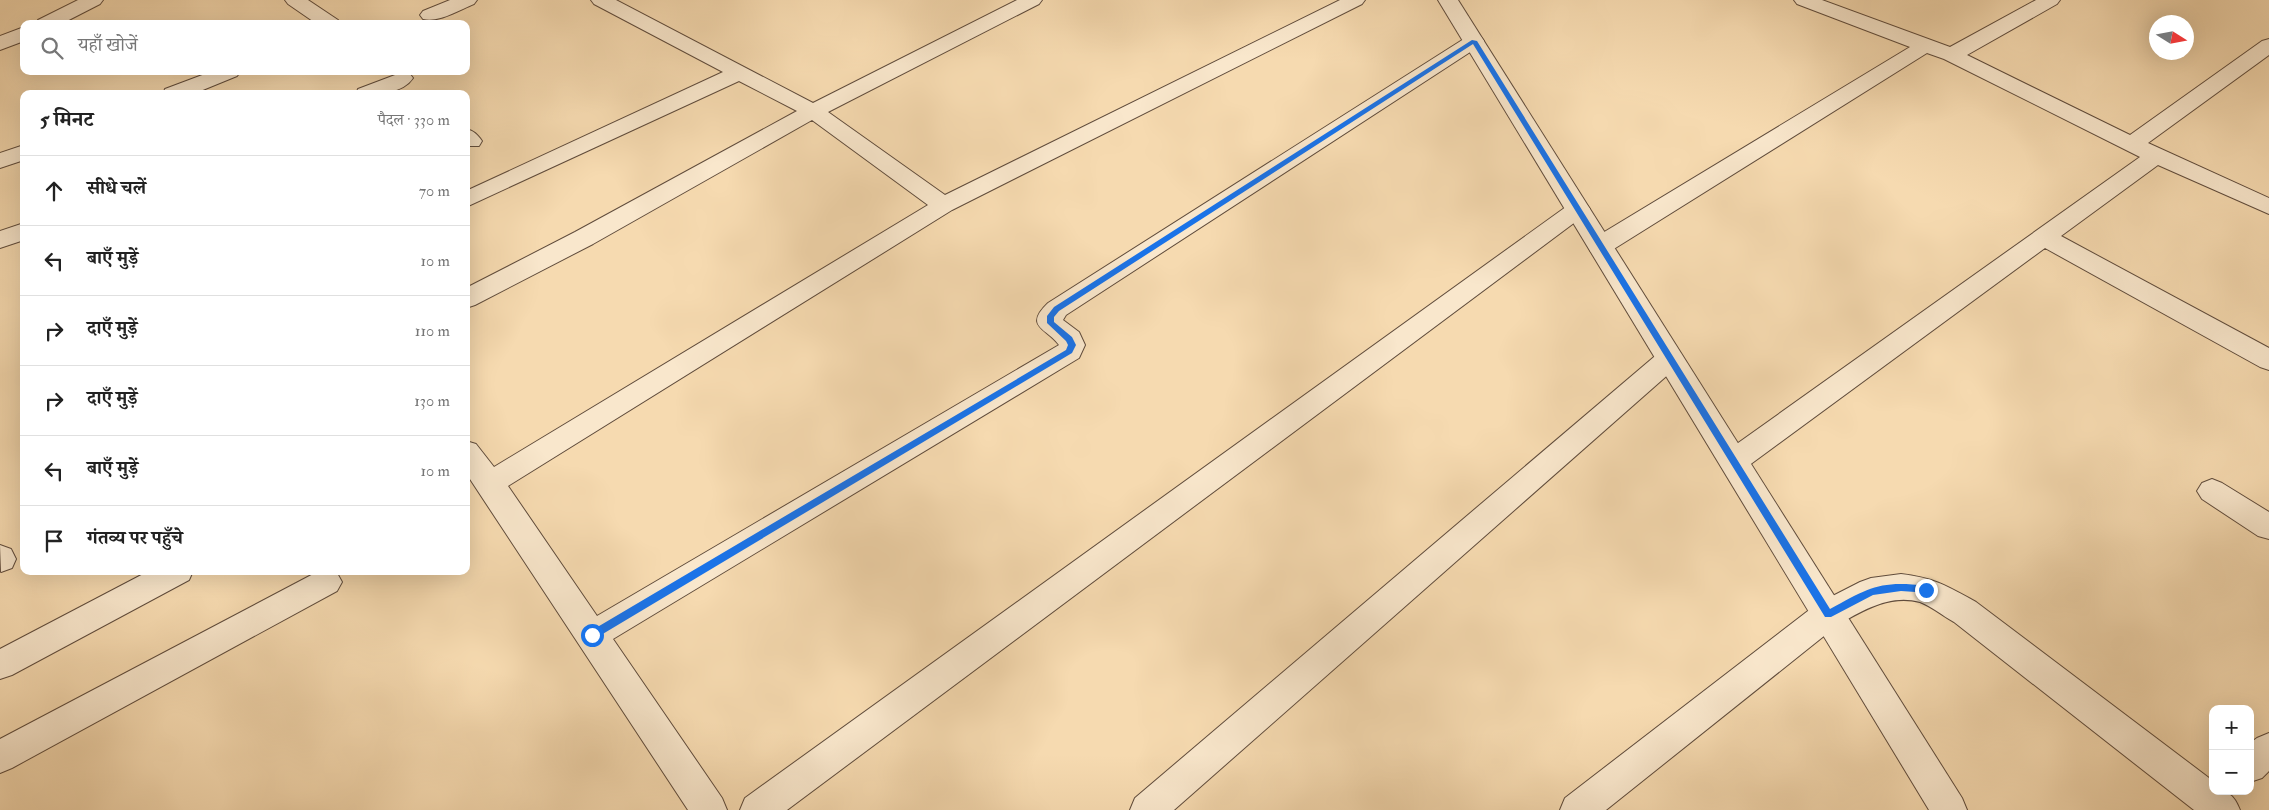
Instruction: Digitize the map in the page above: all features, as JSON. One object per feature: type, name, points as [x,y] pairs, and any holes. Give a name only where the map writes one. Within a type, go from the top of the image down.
[{"type":"street","points":[[53,20],[93,0]]},
{"type":"street","points":[[295,0],[325,20]]},
{"type":"street","points":[[430,15],[467,0]]},
{"type":"street","points":[[601,0],[813,112],[944,205]]},
{"type":"street","points":[[470,297],[584,238],[813,112],[1032,0]]},
{"type":"street","points":[[490,483],[944,205],[1355,0]]},
{"type":"street","points":[[1448,0],[1949,810]]},
{"type":"street","points":[[1804,0],[1951,55],[2156,156],[2269,207]]},
{"type":"street","points":[[1951,55],[2050,0]]},
{"type":"street","points":[[0,44],[20,35]]},
{"type":"street","points":[[592,635],[1070,351],[1072,345],[1070,339],[1050,323],[1050,316],[1057,309],[1474,41]]},
{"type":"street","points":[[2132,144],[2269,45]]},
{"type":"street","points":[[1600,246],[1925,46]]},
{"type":"street","points":[[470,198],[739,73]]},
{"type":"street","points":[[184,90],[222,75]]},
{"type":"street","points":[[373,90],[398,75],[415,90]]},
{"type":"street","points":[[0,161],[20,154]]},
{"type":"street","points":[[1734,462],[2156,156]]},
{"type":"street","points":[[758,810],[1578,209]]},
{"type":"street","points":[[0,240],[20,232]]},
{"type":"street","points":[[2044,237],[2269,360]]},
{"type":"street","points":[[1148,810],[1670,358]]},
{"type":"street","points":[[470,457],[490,483],[709,810]]},
{"type":"street","points":[[2212,491],[2269,527]]},
{"type":"street","points":[[0,665],[170,575]]},
{"type":"street","points":[[0,757],[326,582]]},
{"type":"street","points":[[1578,810],[1828,614],[1871,591],[1901,587],[1926,590],[1965,612],[2218,801]]},
{"type":"street","points":[[2254,762],[2269,749]]},
{"type":"route","points":[[592,635],[1070,351],[1072,345],[1070,339],[1050,323],[1050,316],[1057,309],[1474,41],[1828,614],[1871,591],[1901,587],[1926,590]]}]
